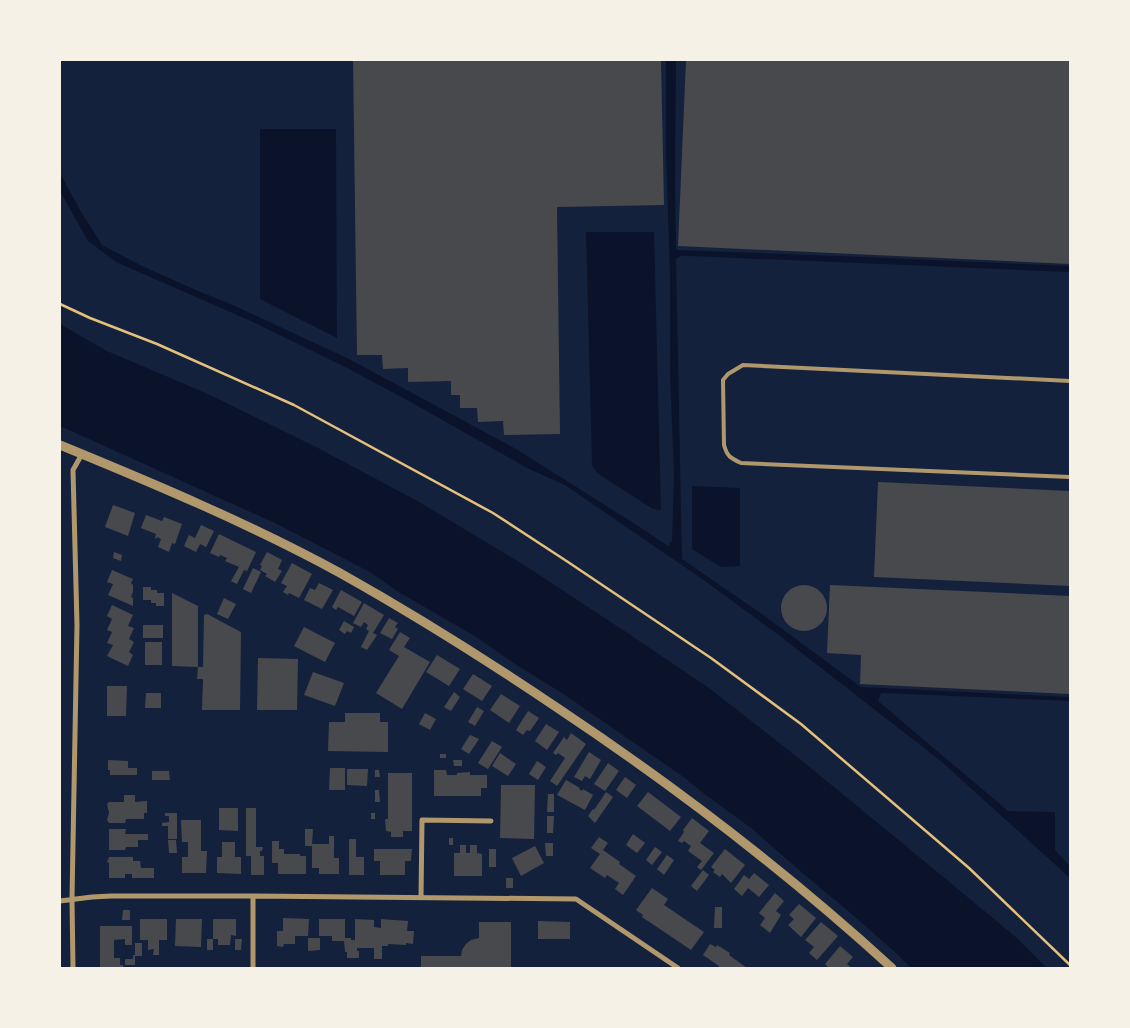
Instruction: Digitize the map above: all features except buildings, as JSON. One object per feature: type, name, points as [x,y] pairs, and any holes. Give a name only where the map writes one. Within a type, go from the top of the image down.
[{"type":"street","points":[[60,445],[198,503],[275,540],[338,573],[464,646],[600,736],[715,820],[792,880],[892,968]]},
{"type":"street","points":[[73,968],[72,899],[77,625],[74,470],[82,454]]},
{"type":"street","points":[[421,898],[422,820],[491,820]]},
{"type":"street","points":[[60,901],[92,896],[576,899],[678,968]]},
{"type":"street","points":[[253,896],[253,968]]},
{"type":"lane","points":[[1070,381],[743,365],[728,374],[723,380],[724,445],[726,452],[731,458],[741,463],[1070,477]]},
{"type":"path","points":[[60,304],[90,318],[157,344],[294,405],[494,514],[552,551],[710,658],[802,724],[969,868],[1070,965]]},
{"type":"water","points":[[666,60],[676,60],[675,184],[677,250],[1070,266],[1070,272],[689,256],[681,256],[676,259],[682,559],[766,617],[861,687],[1070,697],[1070,701],[881,693],[878,701],[1008,811],[1055,812],[1055,850],[1070,866],[1070,878],[942,762],[780,636],[705,581],[565,485],[529,469],[347,368],[253,322],[116,262],[88,241],[60,191],[60,173],[102,245],[142,266],[233,305],[347,358],[516,449],[668,546],[672,541],[674,475],[670,375]]},
{"type":"water","points":[[260,129],[336,129],[337,338],[260,299]]},
{"type":"water","points":[[586,232],[654,232],[661,510],[653,509],[597,473],[592,465]]},
{"type":"water","points":[[60,324],[107,351],[208,394],[318,448],[421,503],[521,563],[709,688],[801,760],[929,865],[1018,939],[1047,968],[911,968],[846,909],[751,828],[685,778],[562,693],[478,638],[397,591],[370,572],[275,523],[60,426]]},
{"type":"water","points":[[692,486],[740,488],[740,566],[721,567],[692,549]]}]
